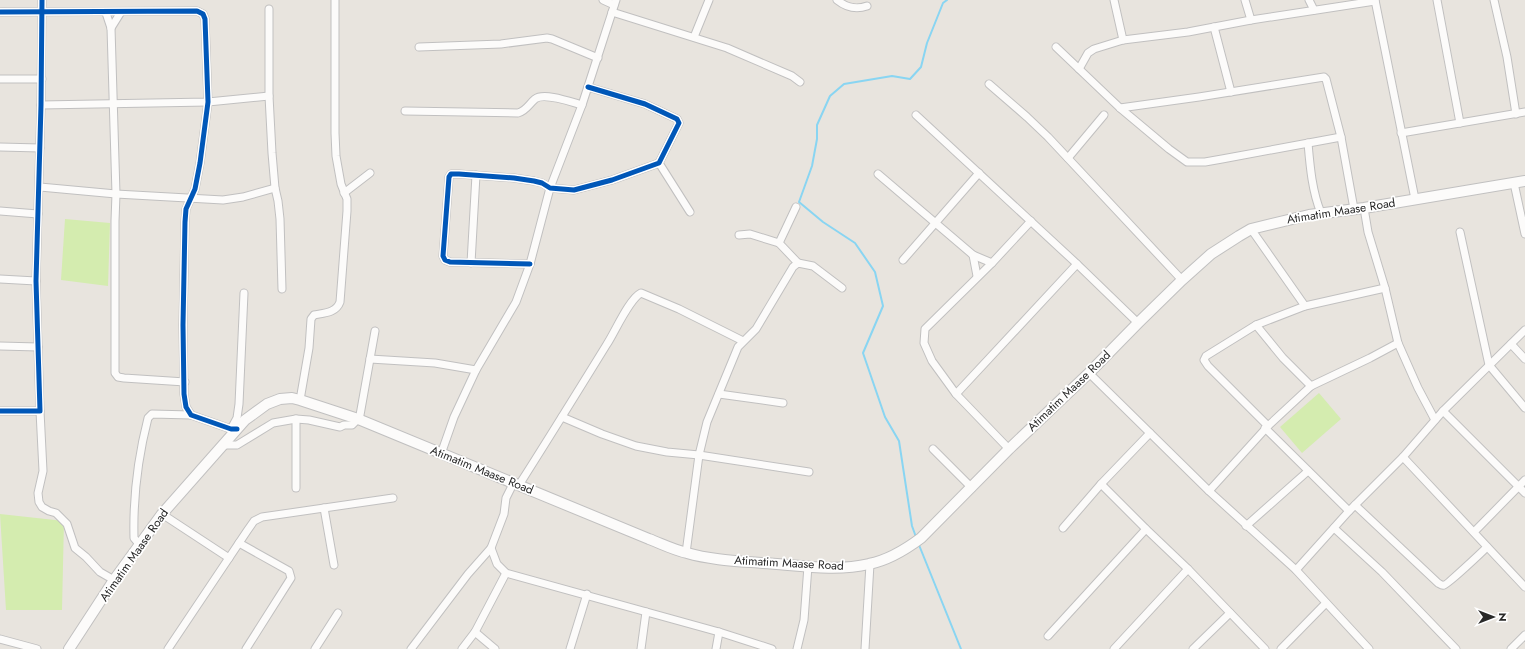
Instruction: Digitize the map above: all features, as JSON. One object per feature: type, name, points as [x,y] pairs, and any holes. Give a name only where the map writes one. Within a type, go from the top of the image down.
[{"type":"main road","name":"Atimatim Maase Road","points":[[69,649],[114,580],[162,514],[224,445],[234,429],[267,404],[280,399],[292,398],[300,400],[358,419],[686,553],[742,561],[808,566],[849,567],[870,564],[886,559],[905,550],[921,538],[1009,449],[1089,373],[1182,280],[1210,254],[1251,229],[1321,213],[1525,181]]},
{"type":"street","points":[[42,0],[42,105],[36,281],[43,471],[38,493],[39,502],[42,507],[56,513],[64,520],[69,528],[70,537],[75,548],[100,572],[114,580]]},
{"type":"street","points":[[300,400],[309,348],[311,319],[314,315],[334,311],[340,302],[347,199],[341,184],[336,156],[335,0]]},
{"type":"street","points":[[441,454],[454,417],[476,370],[516,302],[530,264],[550,188],[582,105],[615,2],[603,0]]},
{"type":"street","points":[[694,37],[709,0]]},
{"type":"street","points":[[837,0],[853,9],[859,9],[867,6]]},
{"type":"street","points":[[1114,0],[1122,40]]},
{"type":"street","points":[[1245,0],[1251,20]]},
{"type":"street","points":[[1310,0],[1314,10]]},
{"type":"street","points":[[1436,0],[1460,123]]},
{"type":"street","points":[[1494,0],[1507,57],[1516,114]]},
{"type":"street","points":[[1079,69],[1088,53],[1094,49],[1122,40],[1188,32],[1251,20],[1375,1],[1400,133],[1415,199]]},
{"type":"street","points":[[269,9],[269,96],[275,188],[280,219],[282,289]]},
{"type":"street","points":[[0,12],[42,13],[197,11],[203,14],[205,19],[208,102],[200,163],[192,198],[188,205],[185,222],[183,325],[186,407],[191,415]]},
{"type":"street","points":[[106,12],[111,28],[114,104],[116,194],[115,373],[118,377],[124,378],[185,382]]},
{"type":"street","points":[[111,28],[121,12]]},
{"type":"street","points":[[612,12],[727,48],[779,70],[800,82]]},
{"type":"street","points":[[1214,27],[1231,92]]},
{"type":"street","points":[[419,47],[501,44],[547,38],[598,58]]},
{"type":"street","points":[[1056,47],[1120,108],[1168,149],[1187,162],[1205,162],[1341,137]]},
{"type":"street","points":[[1120,108],[1199,98],[1324,77],[1326,79],[1359,208],[1385,288],[1398,343],[1418,388],[1435,420]]},
{"type":"street","points":[[0,79],[42,78]]},
{"type":"street","points":[[989,84],[1027,116],[1182,280]]},
{"type":"street","points":[[530,264],[471,263],[450,262],[445,260],[443,256],[449,177],[453,174],[476,175],[534,181],[542,183],[550,188],[568,191],[612,180],[659,163],[679,123],[677,119],[645,104],[588,87]]},
{"type":"street","points":[[42,105],[208,102],[269,96]]},
{"type":"street","points":[[405,111],[518,113],[523,111],[536,98],[546,96],[582,105]]},
{"type":"street","points":[[1400,133],[1525,112]]},
{"type":"street","points":[[916,115],[980,173],[1138,323]]},
{"type":"street","points":[[1068,158],[1104,115]]},
{"type":"street","points":[[1308,143],[1314,187],[1317,203],[1321,213]]},
{"type":"street","points":[[0,147],[40,148]]},
{"type":"street","points":[[659,163],[690,212]]},
{"type":"street","points":[[344,193],[356,182],[370,173]]},
{"type":"street","points":[[903,260],[935,222],[980,173]]},
{"type":"street","points":[[878,174],[973,255],[992,263]]},
{"type":"street","points":[[471,263],[476,175]]},
{"type":"street","points":[[1514,182],[1525,234]]},
{"type":"street","points":[[40,187],[116,194],[223,200],[275,188]]},
{"type":"street","points":[[779,243],[796,207]]},
{"type":"street","points":[[0,211],[38,214]]},
{"type":"street","points":[[1009,449],[956,394],[932,361],[924,343],[925,329],[977,276],[992,263],[1031,221]]},
{"type":"street","points":[[1251,229],[1305,306]]},
{"type":"street","points":[[1460,232],[1489,366],[1525,408]]},
{"type":"street","points":[[739,235],[750,234],[779,243],[798,263],[812,266],[842,288]]},
{"type":"street","points":[[973,255],[977,276]]},
{"type":"street","points":[[686,553],[699,455],[707,422],[738,346],[756,329],[793,268],[798,263]]},
{"type":"street","points":[[956,394],[1077,264]]},
{"type":"street","points":[[0,279],[36,281]]},
{"type":"street","points":[[1349,511],[1308,471],[1204,360],[1206,356],[1256,325],[1305,306],[1385,288]]},
{"type":"street","points":[[140,544],[134,538],[134,523],[138,470],[148,418],[152,414],[191,415],[234,429],[239,404],[244,293]]},
{"type":"street","points":[[412,649],[468,574],[491,548],[504,514],[506,498],[562,417],[632,302],[641,293],[679,309],[743,341]]},
{"type":"street","points":[[1256,325],[1283,358],[1311,386]]},
{"type":"street","points":[[1296,570],[1349,511],[1403,457],[1443,411],[1525,330]]},
{"type":"street","points":[[224,445],[237,444],[273,423],[309,420],[337,428],[344,425],[352,425],[358,419],[375,331]]},
{"type":"street","points":[[1209,491],[1267,427],[1311,386],[1398,343]]},
{"type":"street","points":[[1511,344],[1525,359]]},
{"type":"street","points":[[0,346],[38,347]]},
{"type":"street","points":[[370,359],[434,363],[476,370]]},
{"type":"street","points":[[1089,373],[1209,491],[1296,570],[1369,649]]},
{"type":"street","points":[[719,394],[783,403]]},
{"type":"street","points":[[0,411],[40,411]]},
{"type":"street","points":[[1443,411],[1525,493]]},
{"type":"street","points":[[562,417],[602,434],[636,446],[667,452],[699,455],[809,472]]},
{"type":"street","points":[[296,420],[296,488]]},
{"type":"street","points":[[1064,528],[1101,484],[1150,434]]},
{"type":"street","points":[[933,449],[972,488]]},
{"type":"street","points":[[1403,457],[1525,587]]},
{"type":"street","points":[[1246,526],[1308,471]]},
{"type":"street","points":[[1474,532],[1525,480]]},
{"type":"street","points":[[1101,484],[1188,569],[1265,649]]},
{"type":"street","points":[[168,649],[256,519],[392,498]]},
{"type":"street","points":[[1355,505],[1438,584],[1443,586],[1451,581],[1487,547]]},
{"type":"street","points":[[324,508],[334,564]]},
{"type":"street","points":[[162,514],[229,558]]},
{"type":"street","points":[[1334,528],[1382,572],[1456,649]]},
{"type":"street","points":[[1048,636],[1146,529]]},
{"type":"street","points":[[239,544],[289,571],[291,578],[246,649]]},
{"type":"street","points":[[491,548],[497,564],[506,573],[587,594],[772,649]]},
{"type":"street","points":[[865,649],[870,564]]},
{"type":"street","points":[[797,649],[804,620],[808,566]]},
{"type":"street","points":[[1114,649],[1188,569]]},
{"type":"street","points":[[462,649],[475,632],[506,573]]},
{"type":"street","points":[[570,649],[587,594]]},
{"type":"street","points":[[1281,649],[1326,603]]},
{"type":"street","points":[[641,649],[646,612]]},
{"type":"street","points":[[315,649],[338,613]]},
{"type":"street","points":[[1193,649],[1230,613]]},
{"type":"street","points":[[475,632],[495,649]]},
{"type":"street","points":[[716,649],[719,632]]},
{"type":"street","points":[[1511,649],[1525,635]]},
{"type":"street","points":[[0,639],[36,649]]},
{"type":"green space","points":[[65,219],[110,223],[108,286],[61,280]]},
{"type":"green space","points":[[1319,393],[1341,419],[1302,453],[1280,427]]},
{"type":"green space","points":[[0,514],[64,521],[62,610],[6,610]]},
{"type":"waterway","points":[[916,537],[912,526],[899,441],[885,417],[863,353],[883,306],[875,272],[855,243],[823,222],[799,202],[812,166],[817,139],[817,125],[830,96],[844,84],[892,76],[910,79],[921,67],[927,43],[943,3],[947,0]]},
{"type":"waterway","points":[[919,545],[961,649]]},
{"type":"cycle path","points":[[0,411],[40,411],[36,281],[41,105],[42,0]]},
{"type":"cycle path","points":[[0,12],[197,11],[203,14],[205,19],[208,102],[195,189],[186,209],[183,325],[184,394],[186,407],[191,415],[231,429],[237,429]]},
{"type":"cycle path","points":[[530,264],[450,262],[445,260],[443,256],[449,177],[451,174],[459,174],[514,178],[542,183],[550,188],[574,190],[612,180],[659,163],[679,123],[677,119],[645,104],[588,87]]}]
